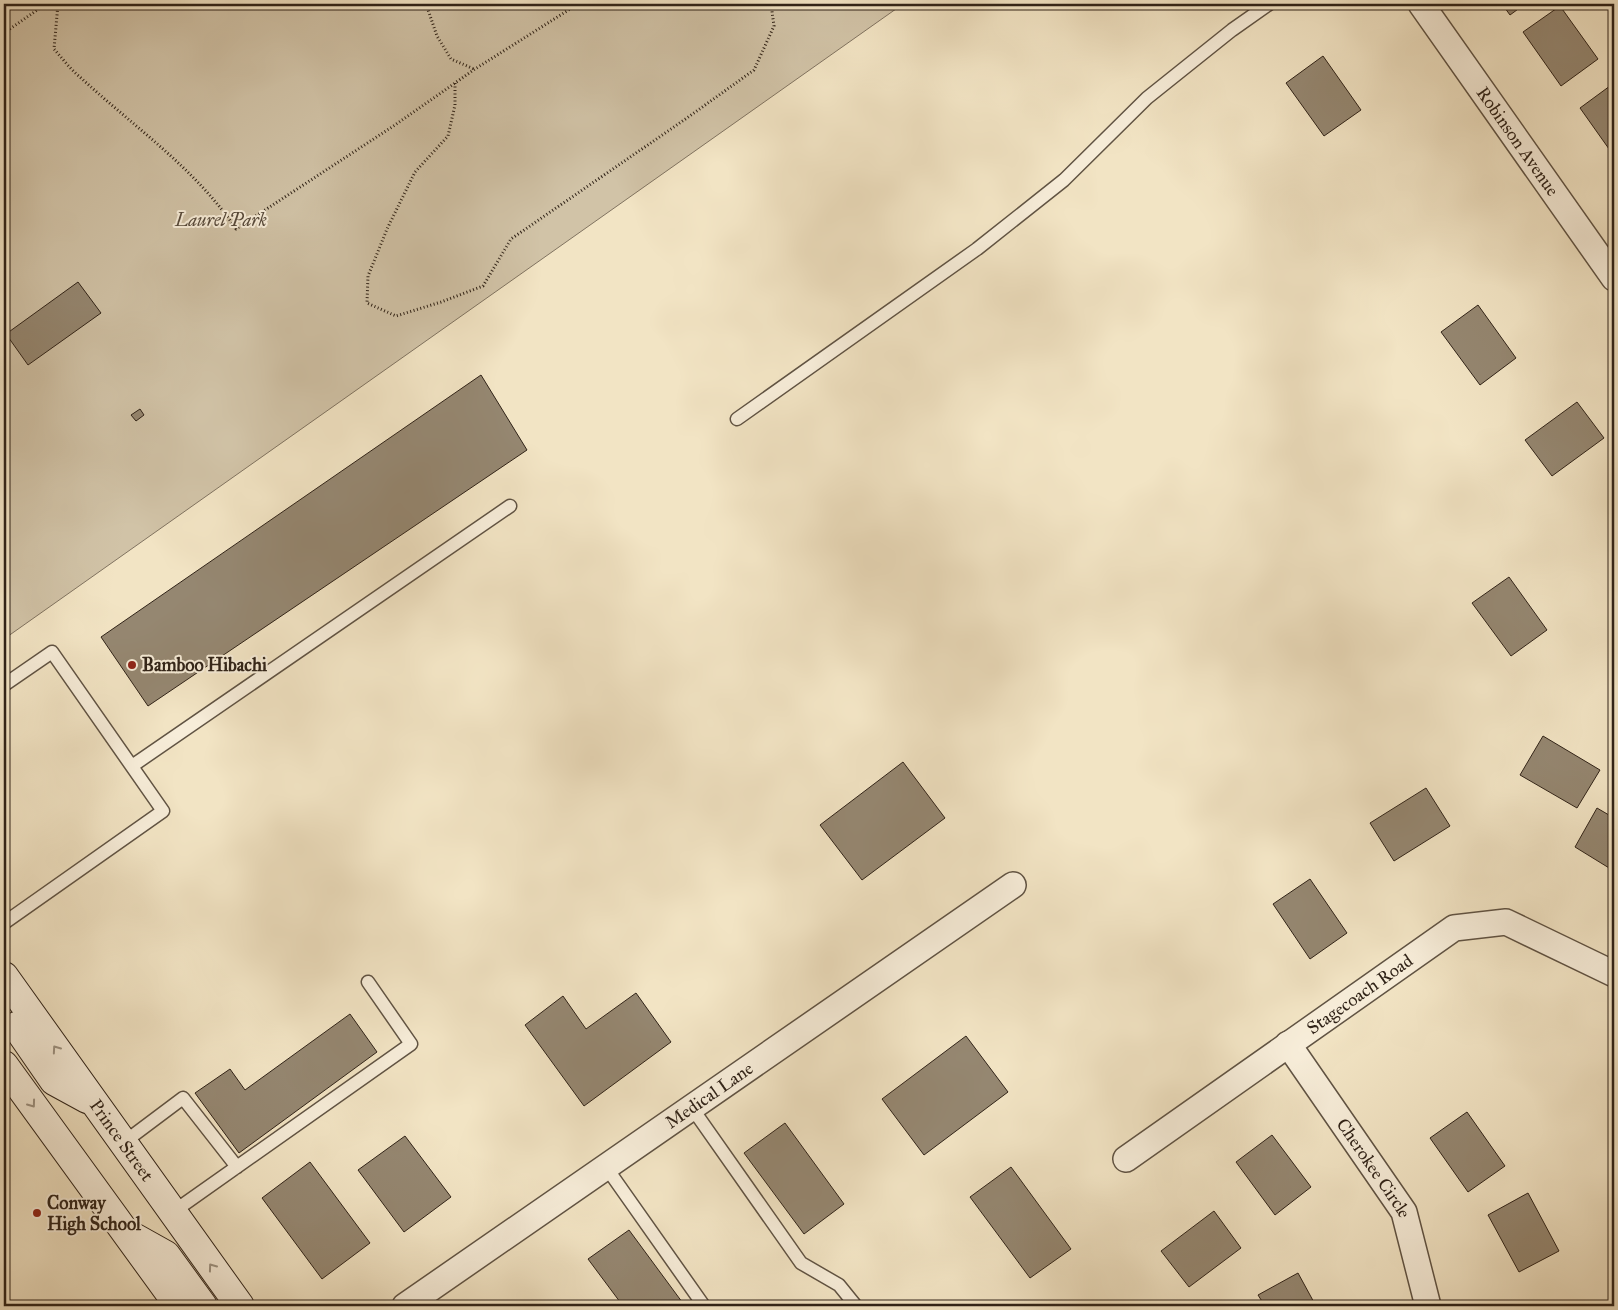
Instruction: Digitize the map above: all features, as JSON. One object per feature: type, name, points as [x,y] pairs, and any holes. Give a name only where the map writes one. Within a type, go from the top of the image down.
[{"type":"main road","name":"Prince Street","points":[[4,976],[240,1306]]},
{"type":"main road","points":[[4,1008],[54,1081],[93,1102]]},
{"type":"main road","points":[[4,1065],[178,1306]]},
{"type":"main road","points":[[124,1231],[166,1255],[203,1306]]},
{"type":"street","name":"Robinson Avenue","points":[[1421,4],[1614,278]]},
{"type":"street","name":"Medical Lane","points":[[405,1306],[1014,885]]},
{"type":"street","name":"Stagecoach Road","points":[[1126,1159],[1454,928],[1506,922],[1614,974]]},
{"type":"street","name":"Cherokee Circle","points":[[1288,1044],[1404,1212],[1428,1306]]},
{"type":"lane","points":[[737,419],[978,249],[1064,180],[1147,98],[1232,30],[1269,4]]},
{"type":"lane","points":[[132,766],[510,506]]},
{"type":"lane","points":[[4,685],[52,652],[163,810],[4,922]]},
{"type":"lane","points":[[173,1212],[411,1044],[368,982]]},
{"type":"lane","points":[[123,1143],[183,1098],[237,1167]]},
{"type":"lane","points":[[692,1108],[801,1263],[839,1286],[856,1306]]},
{"type":"lane","points":[[606,1167],[704,1306]]},
{"type":"path","points":[[4,33],[46,4]]},
{"type":"path","points":[[58,4],[54,49],[79,76],[184,167],[220,206],[236,230],[395,125],[475,69],[578,4]]},
{"type":"path","points":[[426,4],[437,36],[451,59],[475,69]]},
{"type":"path","points":[[455,83],[455,104],[448,136],[415,172],[387,229],[368,276],[367,303],[396,316],[483,286],[511,239],[754,70],[774,26],[771,4]]},
{"type":"green space","name":"Laurel Park","points":[[4,4],[903,4],[4,639]]},
{"type":"building","points":[[1502,4],[1525,4],[1510,15]]},
{"type":"building","points":[[1560,6],[1598,59],[1561,86],[1523,32]]},
{"type":"building","points":[[1323,56],[1361,110],[1324,136],[1286,83]]},
{"type":"building","points":[[1614,83],[1614,156],[1580,108]]},
{"type":"building","points":[[78,282],[101,313],[28,365],[6,334]]},
{"type":"building","points":[[1478,305],[1516,358],[1480,385],[1441,332]]},
{"type":"building","points":[[481,375],[527,450],[148,706],[101,637]]},
{"type":"building","points":[[1577,402],[1604,438],[1552,476],[1525,440]]},
{"type":"building","points":[[140,409],[144,415],[136,421],[131,415]]},
{"type":"building","points":[[1509,577],[1547,630],[1511,656],[1472,603]]},
{"type":"building","points":[[1543,736],[1600,770],[1577,808],[1520,775]]},
{"type":"building","points":[[903,762],[945,818],[862,880],[820,825]]},
{"type":"building","points":[[1426,788],[1450,826],[1394,861],[1370,823]]},
{"type":"building","points":[[1597,808],[1614,818],[1614,871],[1575,847]]},
{"type":"building","points":[[1310,879],[1347,933],[1310,959],[1273,904]]},
{"type":"building","points":[[636,993],[671,1042],[584,1106],[525,1025],[563,996],[586,1029]]},
{"type":"building","points":[[350,1014],[377,1052],[239,1153],[195,1093],[230,1069],[245,1090]]},
{"type":"building","points":[[966,1036],[1008,1092],[924,1155],[882,1099]]},
{"type":"building","points":[[1467,1112],[1505,1166],[1468,1192],[1430,1138]]},
{"type":"building","points":[[785,1123],[844,1204],[804,1234],[744,1153]]},
{"type":"building","points":[[1272,1135],[1311,1187],[1275,1215],[1236,1162]]},
{"type":"building","points":[[405,1136],[451,1197],[404,1232],[358,1170]]},
{"type":"building","points":[[310,1162],[370,1243],[322,1279],[262,1198]]},
{"type":"building","points":[[1011,1167],[1071,1249],[1030,1278],[970,1197]]},
{"type":"building","points":[[1528,1193],[1559,1251],[1519,1272],[1488,1215]]},
{"type":"building","points":[[1214,1211],[1241,1248],[1189,1287],[1161,1251]]},
{"type":"building","points":[[629,1230],[685,1306],[623,1306],[588,1259]]},
{"type":"building","points":[[1298,1273],[1316,1306],[1265,1306],[1258,1295]]},
{"type":"place","name":"Bamboo Hibachi","points":[[132,665]]},
{"type":"place","name":"Conway High School","points":[[37,1213]]}]
